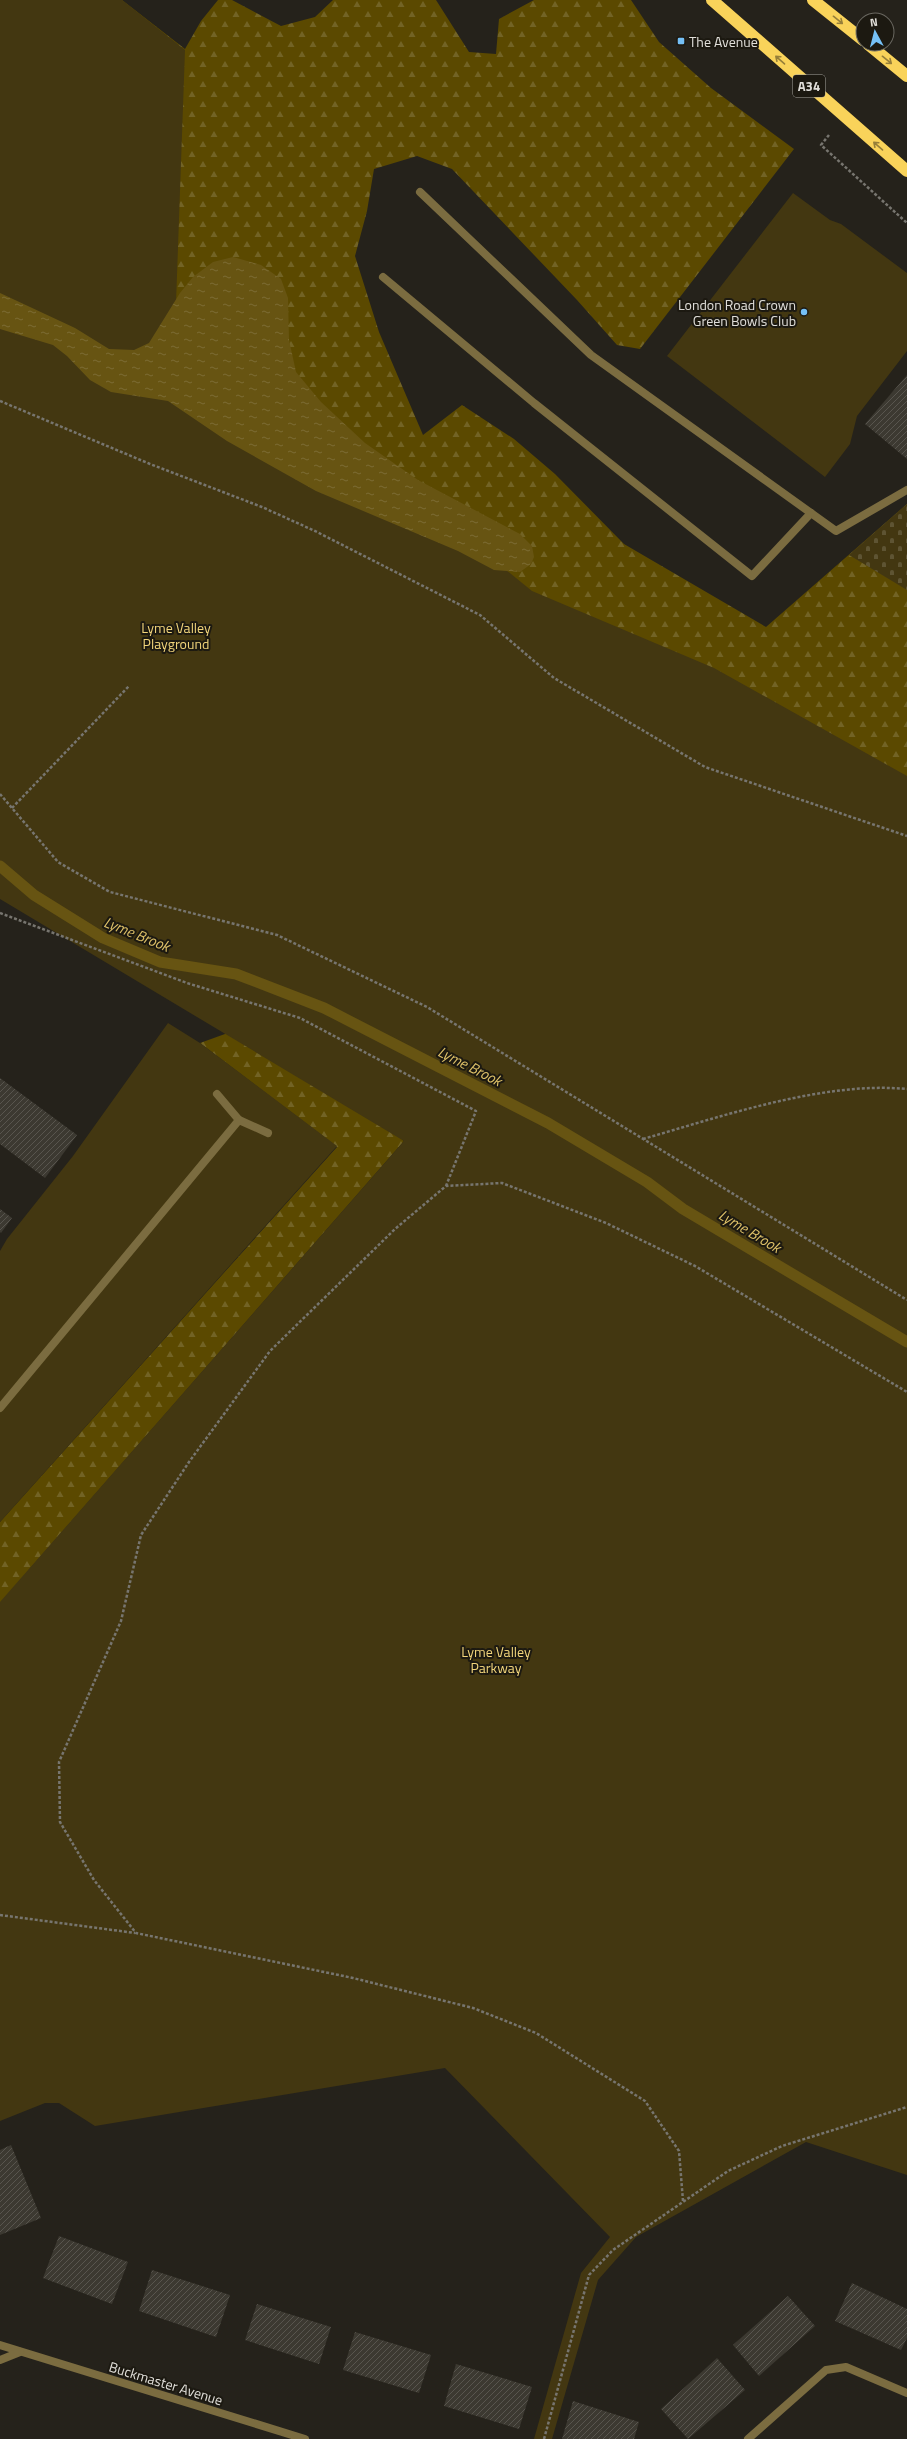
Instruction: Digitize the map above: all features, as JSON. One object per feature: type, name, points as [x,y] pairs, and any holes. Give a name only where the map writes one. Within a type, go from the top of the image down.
[{"type":"highway","name":"A34","points":[[712,0],[907,171]]},
{"type":"highway","points":[[813,0],[855,34]]},
{"type":"highway","points":[[878,52],[907,76]]},
{"type":"street","points":[[420,192],[591,356],[836,531],[907,490]]},
{"type":"street","points":[[383,277],[534,403],[752,576],[811,513]]},
{"type":"street","points":[[217,1094],[239,1120],[268,1133]]},
{"type":"street","points":[[0,1408],[239,1120]]},
{"type":"street","name":"Buckmaster Avenue","points":[[0,2345],[306,2439]]},
{"type":"street","points":[[0,2360],[20,2352]]},
{"type":"street","points":[[748,2439],[826,2370],[846,2367],[907,2393]]},
{"type":"path","points":[[843,116],[821,146],[907,224]]},
{"type":"path","points":[[0,402],[150,464],[262,507],[315,531],[480,615],[554,678],[705,767],[907,836]]},
{"type":"path","points":[[12,808],[129,686]]},
{"type":"path","points":[[0,794],[58,862],[110,892],[277,936],[427,1007],[907,1300]]},
{"type":"path","points":[[0,913],[187,982],[300,1018],[476,1111],[446,1186],[395,1229],[270,1351],[189,1462],[142,1535],[121,1621],[59,1762],[60,1822],[94,1880],[136,1933]]},
{"type":"path","points":[[643,1140],[728,1114],[833,1091],[885,1087],[907,1089]]},
{"type":"path","points":[[446,1186],[502,1183],[606,1223],[695,1266],[907,1392]]},
{"type":"path","points":[[0,1915],[136,1933],[353,1978],[466,2006],[536,2033],[645,2101],[679,2151],[684,2201]]},
{"type":"path","points":[[544,2439],[589,2275],[613,2250],[728,2171],[782,2146],[907,2108]]},
{"type":"green space","points":[[0,0],[122,0],[185,49],[201,21],[218,0],[232,0],[281,26],[315,17],[333,0],[436,0],[469,52],[496,54],[499,19],[534,0],[631,0],[659,42],[711,88],[794,149],[640,349],[617,345],[577,300],[452,169],[417,156],[374,169],[367,211],[355,256],[379,332],[423,435],[462,405],[514,439],[555,474],[624,544],[766,627],[907,504],[907,799],[249,488]]},
{"type":"green space","name":"Lyme Valley Parkway","points":[[0,0],[122,0],[185,50],[176,303],[532,591],[714,668],[907,776],[907,2175],[806,2142],[636,2237],[598,2280],[552,2439],[534,2439],[581,2273],[610,2237],[445,2068],[95,2126],[59,2103],[45,2103],[0,2121],[0,1602],[404,1141],[0,899]]},
{"type":"green space","name":"London Road Crown Green Bowls Club","points":[[793,193],[830,220],[841,224],[907,273],[907,351],[857,416],[850,444],[825,477],[667,356]]},
{"type":"green space","points":[[907,504],[907,590],[849,555]]},
{"type":"green space","points":[[237,997],[404,1141],[27,1572],[0,1724],[0,1522],[337,1147],[200,1043],[225,1034],[222,1009]]},
{"type":"green space","points":[[168,1023],[200,1043],[337,1146],[0,1522],[0,1251],[7,1239],[73,1156]]},
{"type":"water","points":[[233,257],[261,265],[281,279],[288,298],[289,340],[296,372],[321,402],[365,443],[418,480],[520,534],[532,546],[534,557],[531,564],[520,572],[494,570],[458,551],[316,491],[227,441],[168,401],[111,392],[90,380],[67,356],[53,345],[0,329],[0,293],[75,328],[109,349],[134,350],[149,343],[180,293],[193,277],[213,262]]},
{"type":"building","points":[[907,375],[907,459],[865,424]]},
{"type":"building","points":[[0,1078],[77,1135],[45,1178],[0,1144]]},
{"type":"building","points":[[0,1209],[12,1218],[1,1233],[0,1232]]},
{"type":"building","points":[[11,2145],[41,2218],[0,2235],[0,2150]]},
{"type":"building","points":[[59,2236],[128,2262],[112,2304],[43,2278]]},
{"type":"building","points":[[152,2270],[230,2295],[216,2337],[139,2311]]},
{"type":"building","points":[[852,2283],[907,2309],[907,2338],[901,2350],[835,2321]]},
{"type":"building","points":[[788,2296],[815,2326],[759,2376],[733,2345]]},
{"type":"building","points":[[257,2304],[331,2327],[319,2364],[245,2340]]},
{"type":"building","points":[[355,2332],[431,2355],[419,2393],[343,2370]]},
{"type":"building","points":[[717,2358],[745,2390],[688,2439],[661,2409]]},
{"type":"building","points":[[456,2364],[532,2387],[519,2429],[444,2406]]},
{"type":"building","points":[[573,2401],[639,2422],[634,2439],[562,2439]]},
{"type":"waterway","name":"Lyme Brook","points":[[0,866],[34,895],[103,938],[160,962],[236,974],[324,1008],[548,1123],[647,1182],[683,1209],[907,1342]]},
{"type":"place","name":"The Avenue","points":[[681,41]]},
{"type":"place","name":"London Road Crown Green Bowls Club","points":[[804,312]]},
{"type":"park label","name":"Lyme Valley Playground","points":[[176,636]]}]
